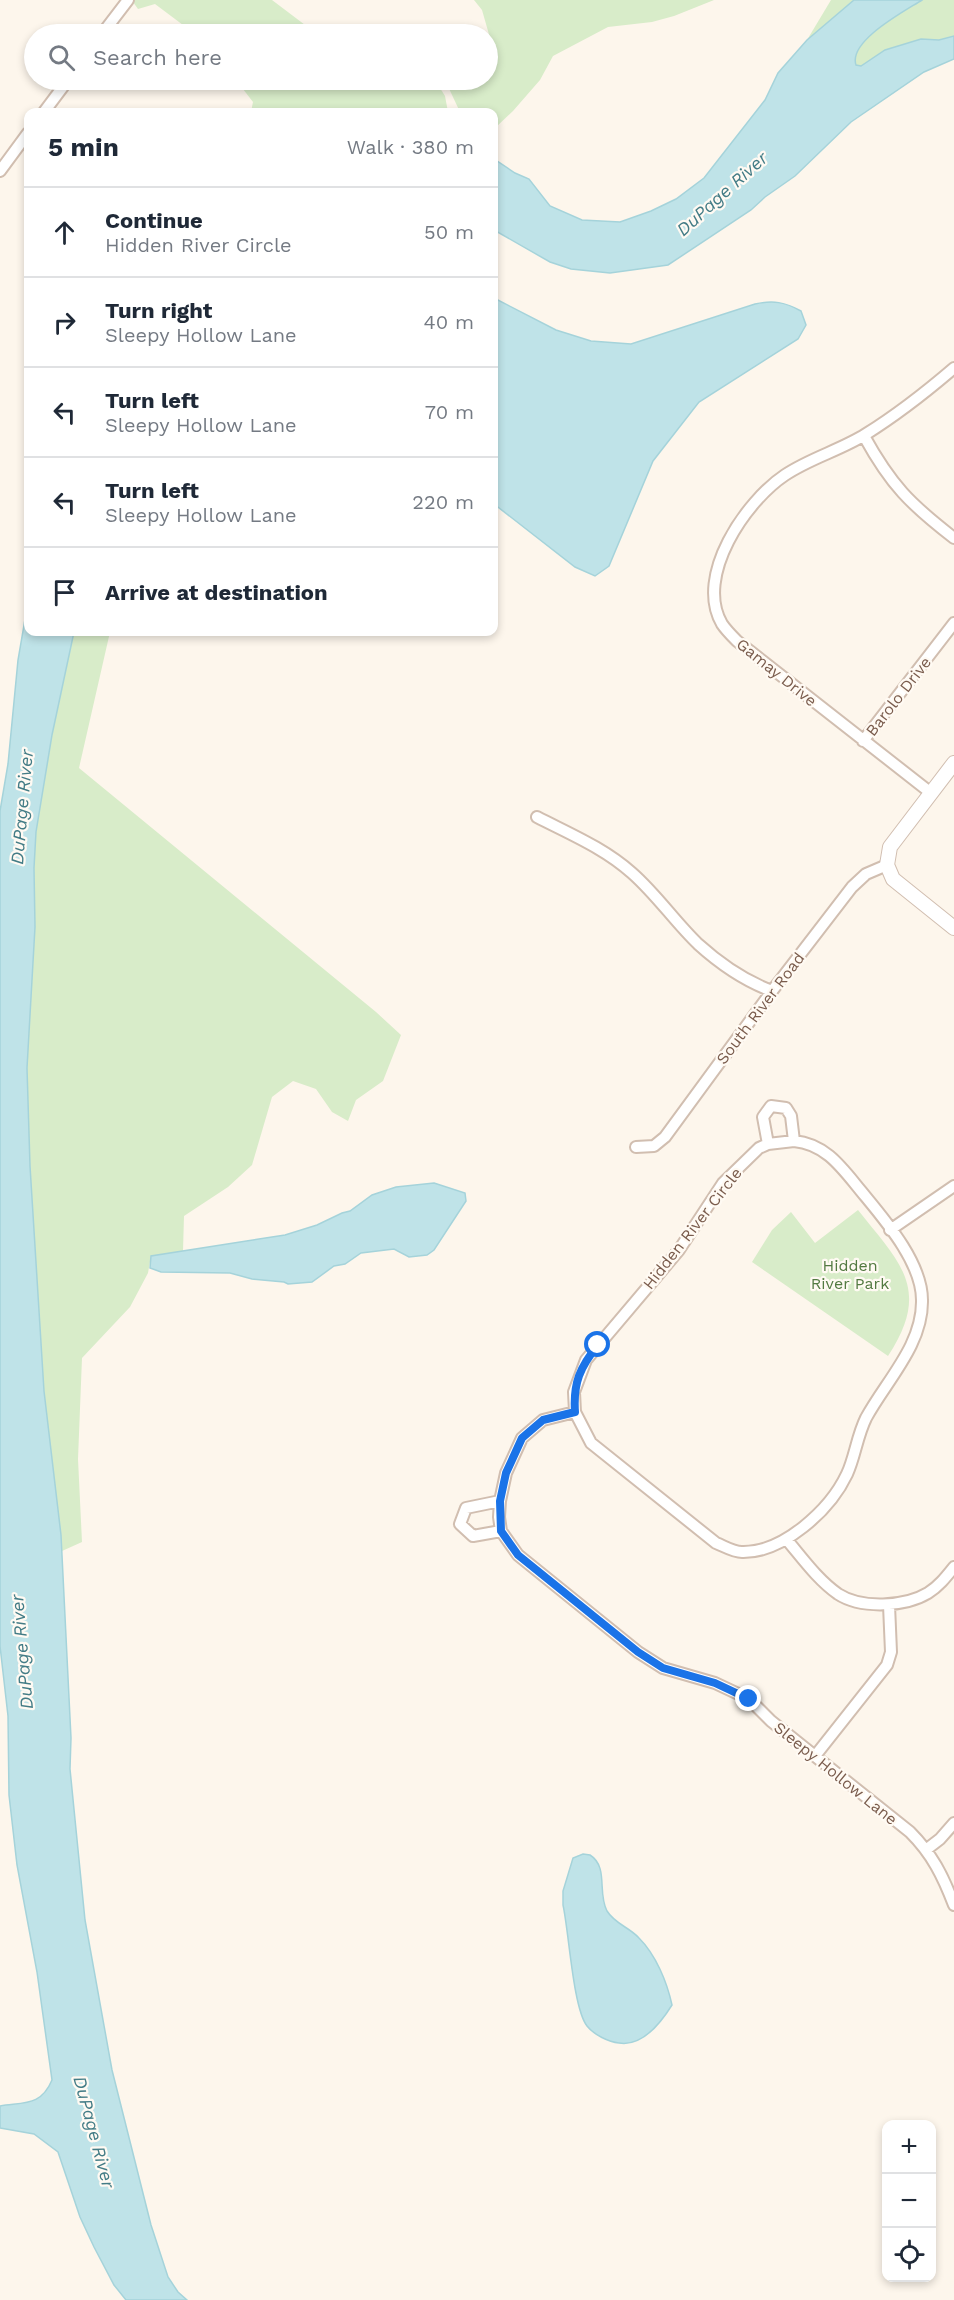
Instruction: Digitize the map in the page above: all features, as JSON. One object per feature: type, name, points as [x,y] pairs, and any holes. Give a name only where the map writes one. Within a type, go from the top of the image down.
[{"type":"street","points":[[110,24],[128,0]]},
{"type":"street","points":[[47,108],[60,90]]},
{"type":"street","points":[[0,171],[24,138]]},
{"type":"street","name":"Gamay Drive","points":[[931,793],[737,641],[722,623],[715,603],[715,580],[722,555],[747,512],[784,475],[864,436],[898,414],[954,368]]},
{"type":"street","points":[[864,436],[881,468],[898,490],[921,513],[954,538]]},
{"type":"street","name":"Barolo Drive","points":[[863,741],[954,623]]},
{"type":"street","points":[[954,763],[890,847],[887,865],[892,879],[954,928]]},
{"type":"street","points":[[537,818],[596,846],[617,860],[653,892],[699,945],[751,983],[772,991]]},
{"type":"street","name":"South River Road","points":[[636,1147],[654,1146],[665,1137],[852,887],[866,874],[887,865]]},
{"type":"street","points":[[768,1144],[763,1117],[771,1106],[786,1108],[791,1116],[794,1141]]},
{"type":"street","name":"Hidden River Circle","points":[[794,1141],[817,1147],[835,1159],[910,1258],[921,1284],[922,1316],[912,1343],[865,1421],[847,1474],[836,1493],[787,1540],[764,1550],[739,1552],[716,1543],[591,1443],[575,1412],[574,1392],[586,1360],[679,1250],[723,1183],[745,1159],[768,1144],[794,1141]]},
{"type":"street","points":[[890,1230],[954,1186]]},
{"type":"street","points":[[500,1501],[466,1508],[460,1524],[473,1536],[501,1531],[500,1501],[506,1473],[522,1438],[543,1420],[575,1412]]},
{"type":"street","name":"Sleepy Hollow Lane","points":[[501,1531],[518,1555],[638,1652],[663,1668],[715,1683],[749,1699],[771,1721],[910,1832],[927,1849],[939,1868],[954,1905]]},
{"type":"street","points":[[787,1540],[818,1577],[841,1596],[868,1604],[890,1605],[926,1594],[944,1580],[954,1567]]},
{"type":"street","points":[[815,1756],[887,1665],[891,1652],[890,1605]]},
{"type":"street","points":[[927,1849],[940,1839],[954,1823]]},
{"type":"green space","points":[[135,0],[272,0],[304,24],[182,24],[155,4],[138,9],[133,2]]},
{"type":"green space","points":[[474,0],[714,0],[652,22],[608,27],[553,56],[540,80],[498,125],[498,108],[458,108],[450,90],[498,90],[498,24],[486,24],[482,10]]},
{"type":"green space","points":[[831,0],[854,0],[807,40]]},
{"type":"green space","points":[[922,0],[954,0],[954,36],[939,40],[921,39],[885,50],[861,67],[856,65],[856,56],[869,37]]},
{"type":"green space","points":[[244,90],[441,90],[447,108],[252,108],[253,102]]},
{"type":"green space","points":[[73,636],[109,636],[79,768],[401,1035],[383,1081],[356,1100],[348,1121],[332,1112],[316,1089],[293,1081],[272,1097],[252,1165],[228,1187],[184,1216],[183,1251],[151,1256],[148,1273],[130,1307],[82,1358],[78,1459],[82,1542],[62,1551],[44,1391],[30,1166],[27,1068],[35,927],[36,832],[52,735]]},
{"type":"green space","name":"Hidden River Park","points":[[858,1210],[898,1262],[909,1294],[908,1312],[901,1333],[888,1356],[752,1262],[772,1230],[791,1212],[815,1243]]},
{"type":"water","name":"DuPage River","points":[[854,0],[922,0],[869,37],[856,56],[856,65],[861,66],[885,50],[921,39],[939,40],[954,36],[954,59],[924,72],[851,122],[795,176],[751,210],[668,265],[610,273],[571,269],[550,262],[498,232],[498,162],[529,179],[550,206],[582,220],[620,222],[676,199],[704,178],[765,100],[778,73],[807,40]]},
{"type":"water","points":[[498,300],[556,330],[591,341],[631,344],[755,304],[779,303],[801,311],[806,325],[798,339],[699,402],[653,461],[609,566],[595,576],[575,567],[498,507]]},
{"type":"water","name":"DuPage River","points":[[24,625],[24,636],[73,636],[52,735],[36,832],[35,927],[27,1068],[30,1166],[44,1391],[61,1535],[71,1738],[70,1769],[85,1920],[112,2070],[151,2225],[168,2277],[178,2292],[187,2300],[126,2300],[114,2285],[80,2217],[58,2152],[34,2134],[0,2128],[0,2106],[37,2099],[48,2088],[52,2080],[37,1972],[17,1865],[9,1795],[8,1716],[0,1646],[0,811],[8,764],[18,660]]},
{"type":"water","points":[[434,1183],[465,1193],[466,1201],[434,1250],[427,1255],[409,1257],[394,1249],[361,1253],[345,1264],[334,1266],[312,1282],[288,1284],[230,1273],[161,1272],[150,1268],[151,1256],[285,1235],[350,1211],[372,1195],[396,1187]]},
{"type":"water","points":[[583,1854],[590,1855],[599,1866],[607,1911],[645,1945],[656,1961],[667,1987],[672,2005],[651,2032],[636,2041],[619,2043],[602,2038],[587,2026],[578,2003],[563,1905],[563,1891],[573,1858]]},
{"type":"route","points":[[598,1345],[586,1360],[574,1392],[575,1412],[543,1420],[522,1438],[506,1473],[500,1501],[501,1531],[518,1555],[638,1652],[663,1668],[715,1683],[749,1699]]}]
